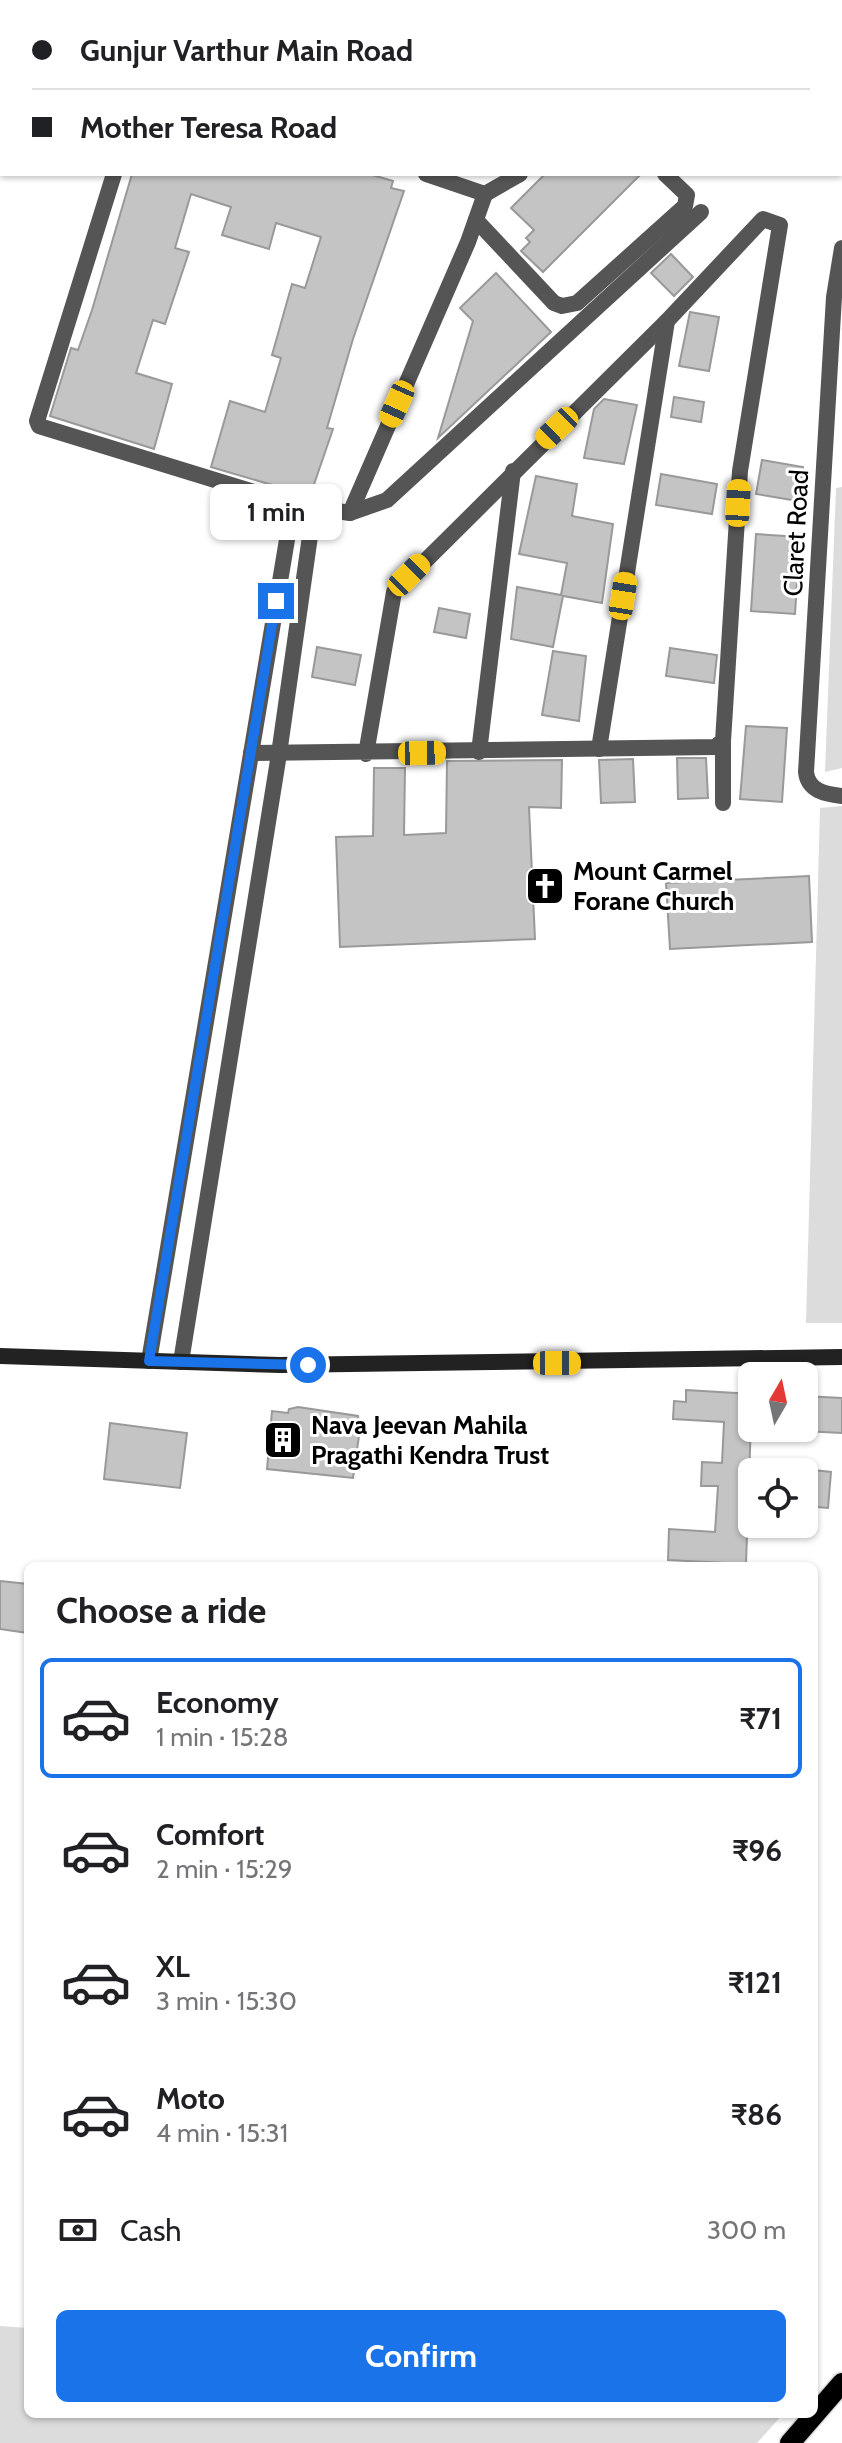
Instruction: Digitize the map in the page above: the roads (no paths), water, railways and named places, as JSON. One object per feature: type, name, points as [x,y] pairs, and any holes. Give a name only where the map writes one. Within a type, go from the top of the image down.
[{"type":"main road","points":[[0,1356],[311,1365],[842,1357]]},
{"type":"main road","points":[[818,2411],[842,2383]]},
{"type":"main road","points":[[790,2443],[812,2418]]},
{"type":"street","points":[[113,176],[37,421],[39,426],[293,504],[350,513],[387,500],[701,212]]},
{"type":"street","points":[[432,176],[485,194]]},
{"type":"street","points":[[350,513],[485,194],[516,176]]},
{"type":"street","points":[[476,220],[554,303],[570,306],[685,206],[687,195],[667,176]]},
{"type":"street","points":[[366,754],[394,592],[667,321],[763,219],[780,225],[740,471],[723,741],[723,803]]},
{"type":"street","name":"Claret Road","points":[[842,248],[834,297],[806,772],[808,782],[814,789],[842,796]]},
{"type":"street","points":[[599,749],[667,321]]},
{"type":"street","points":[[479,752],[513,471]]},
{"type":"street","points":[[149,1361],[293,504]]},
{"type":"street","points":[[181,1362],[279,754],[314,508]]},
{"type":"street","points":[[251,753],[366,754],[715,747],[723,741]]},
{"type":"place","name":"Mount Carmel Forane Church","points":[[545,886]]},
{"type":"place","name":"Nava Jeevan Mahila Pragathi Kendra Trust","points":[[283,1440]]}]
